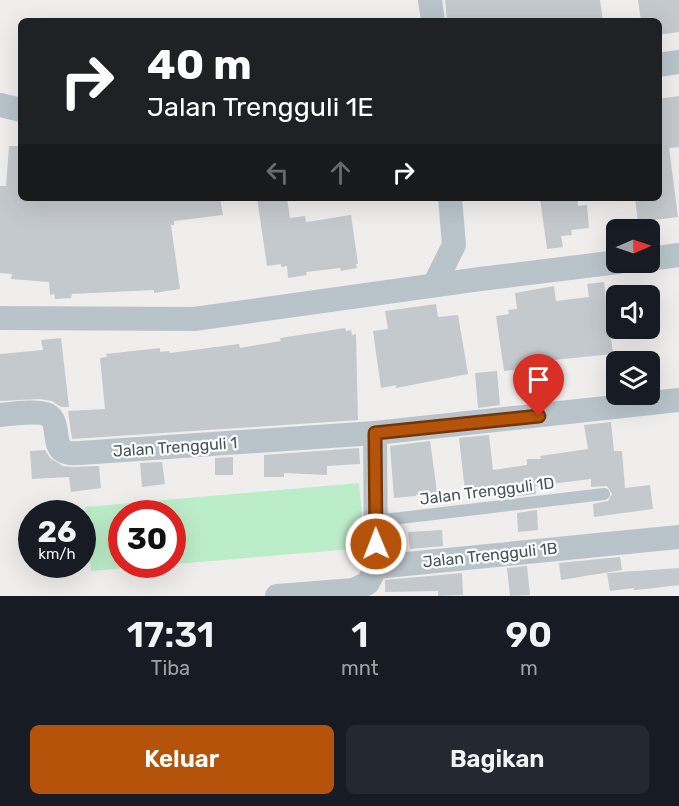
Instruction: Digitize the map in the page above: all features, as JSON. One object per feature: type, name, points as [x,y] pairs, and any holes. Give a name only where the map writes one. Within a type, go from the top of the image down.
[{"type":"street","points":[[430,0],[433,18]]},
{"type":"street","points":[[662,64],[679,62]]},
{"type":"street","points":[[0,105],[18,109]]},
{"type":"street","points":[[434,285],[454,245],[450,201]]},
{"type":"street","points":[[454,245],[480,279]]},
{"type":"street","points":[[660,258],[679,255]]},
{"type":"street","points":[[0,318],[194,319],[606,263]]},
{"type":"street","points":[[371,582],[375,521],[375,433],[679,400]]},
{"type":"street","name":"Jalan Trengguli 1","points":[[0,415],[48,415],[53,420],[57,441],[62,450],[81,453],[375,433]]},
{"type":"street","name":"Jalan Trengguli 1B","points":[[277,596],[354,590],[371,582],[679,537]]},
{"type":"lane","name":"Jalan Trengguli 1D","points":[[375,521],[603,494]]},
{"type":"green space","points":[[359,483],[365,548],[186,563],[186,500],[165,500]]},
{"type":"green space","points":[[108,505],[108,570],[96,571],[96,506]]},
{"type":"building","points":[[445,0],[600,0],[603,18],[447,18]]},
{"type":"building","points":[[638,0],[679,0],[679,32],[662,34],[662,18],[641,18]]},
{"type":"building","points":[[679,96],[679,147],[669,148],[678,217],[638,219],[635,201],[662,201],[662,98]]},
{"type":"building","points":[[9,146],[18,146],[18,201],[221,201],[223,215],[174,221],[174,225],[171,225],[180,289],[154,293],[154,290],[72,294],[71,298],[55,299],[54,294],[50,295],[49,282],[11,279],[12,274],[0,273],[0,186],[6,186]]},
{"type":"building","points":[[257,201],[287,201],[290,218],[305,216],[306,222],[351,215],[357,268],[306,272],[307,275],[288,278],[287,266],[281,267],[281,264],[267,266]]},
{"type":"building","points":[[540,201],[577,201],[578,206],[587,205],[589,228],[571,230],[572,235],[561,236],[563,247],[547,249]]},
{"type":"building","points":[[604,282],[606,339],[611,339],[613,351],[606,351],[606,355],[543,361],[544,366],[504,371],[496,316],[509,314],[508,310],[517,309],[515,293],[554,286],[556,301],[589,297],[587,284]]},
{"type":"building","points":[[436,304],[438,317],[458,315],[468,374],[396,388],[396,385],[381,388],[373,331],[388,329],[385,311]]},
{"type":"building","points":[[345,328],[346,331],[351,330],[352,335],[356,334],[358,420],[72,439],[68,411],[105,409],[100,358],[107,357],[106,354],[160,348],[160,352],[169,351],[170,353],[239,344],[240,348],[281,341],[280,338]]},
{"type":"building","points":[[61,338],[69,407],[61,407],[52,401],[40,399],[0,401],[0,354],[43,350],[41,340]]},
{"type":"building","points":[[497,371],[500,405],[478,408],[475,373]]},
{"type":"building","points":[[611,422],[614,451],[622,451],[625,488],[650,485],[653,509],[594,517],[593,504],[608,501],[612,494],[607,486],[591,487],[591,479],[535,486],[536,494],[516,496],[516,489],[499,492],[499,490],[465,491],[459,438],[489,435],[493,470],[527,465],[527,459],[541,459],[540,456],[588,449],[584,425]]},
{"type":"building","points":[[430,441],[437,492],[394,498],[390,446]]},
{"type":"building","points":[[359,448],[360,464],[327,466],[327,475],[284,473],[284,477],[264,477],[264,455]]},
{"type":"building","points":[[45,450],[50,458],[63,466],[99,466],[101,488],[71,492],[69,477],[32,479],[30,451]]},
{"type":"building","points":[[233,457],[233,475],[215,475],[215,458]]},
{"type":"building","points":[[162,462],[165,484],[142,487],[140,463]]},
{"type":"building","points":[[537,510],[538,530],[518,532],[517,513]]},
{"type":"building","points":[[442,530],[443,546],[410,549],[408,532]]},
{"type":"building","points":[[620,557],[622,570],[561,580],[559,563]]},
{"type":"building","points":[[527,566],[530,595],[510,596],[507,568]]},
{"type":"building","points":[[679,568],[679,585],[610,591],[607,573]]},
{"type":"building","points":[[462,573],[463,595],[438,596],[438,591],[385,592],[385,580]]},
{"type":"route","points":[[376,544],[375,433],[539,416]]}]
